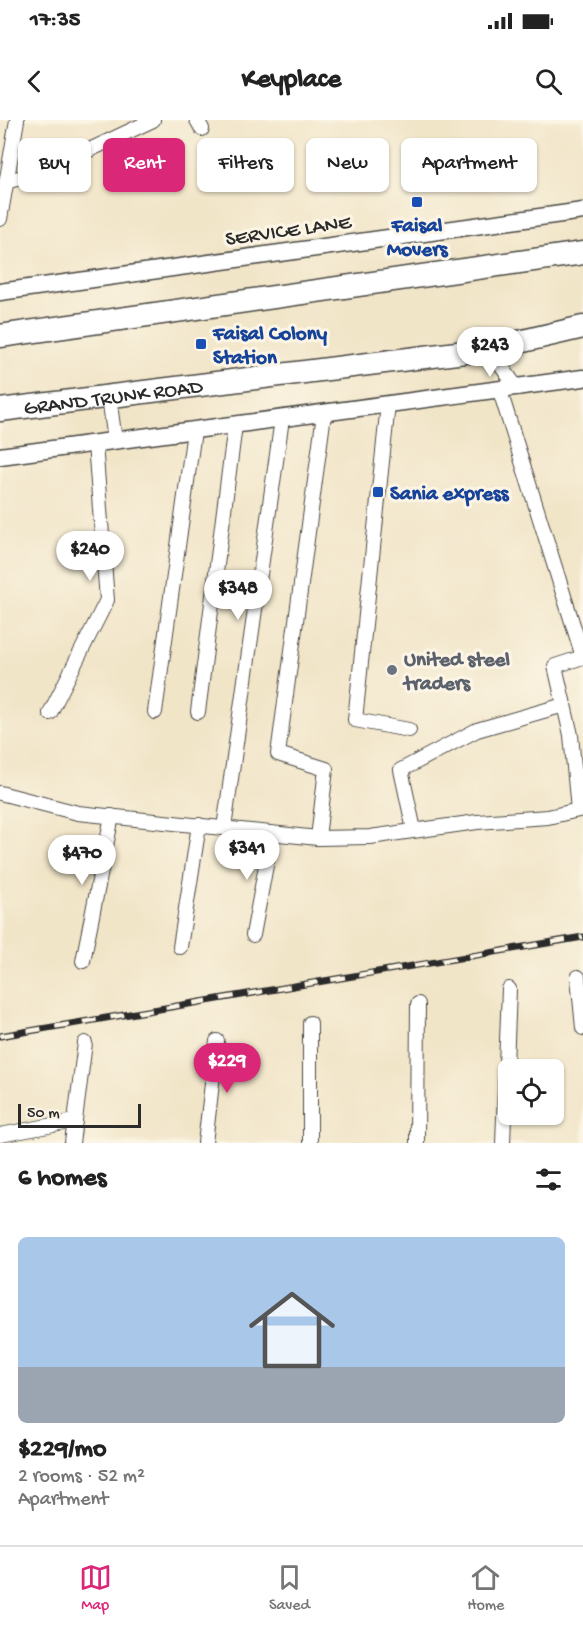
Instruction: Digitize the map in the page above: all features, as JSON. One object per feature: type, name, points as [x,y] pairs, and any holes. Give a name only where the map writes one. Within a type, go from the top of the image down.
[{"type":"highway","points":[[0,336],[583,253]]},
{"type":"highway","name":"GRAND TRUNK ROAD","points":[[0,410],[489,349],[583,327]]},
{"type":"street","points":[[0,219],[17,120]]},
{"type":"street","points":[[6,182],[49,169],[153,120]]},
{"type":"street","name":"SERVICE LANE","points":[[0,292],[583,211]]},
{"type":"street","points":[[489,349],[517,388]]},
{"type":"street","points":[[0,456],[500,391],[583,378]]},
{"type":"street","points":[[0,793],[78,813],[318,838],[370,837],[477,822],[548,817],[581,810],[571,735],[555,666],[583,657],[500,391]]},
{"type":"street","points":[[109,397],[115,441]]},
{"type":"street","points":[[388,404],[355,720],[409,730]]},
{"type":"street","points":[[318,838],[326,769],[278,754],[324,414]]},
{"type":"street","points":[[224,828],[282,419]]},
{"type":"street","points":[[198,712],[235,425]]},
{"type":"street","points":[[155,712],[194,431]]},
{"type":"street","points":[[50,713],[107,600],[95,444]]},
{"type":"street","points":[[414,830],[401,770],[477,730],[564,705]]},
{"type":"street","points":[[83,961],[112,816]]},
{"type":"street","points":[[180,947],[199,825]]},
{"type":"street","points":[[253,934],[272,833]]},
{"type":"street","points":[[578,977],[583,1028]]},
{"type":"street","points":[[503,1143],[509,989]]},
{"type":"street","points":[[417,1143],[418,1004]]},
{"type":"street","points":[[310,1023],[310,1143]]},
{"type":"street","points":[[205,1143],[217,1041]]},
{"type":"street","points":[[72,1143],[85,1043]]},
{"type":"street","points":[[0,1135],[75,1121]]},
{"type":"railway","points":[[0,1036],[583,937]]},
{"type":"place","name":"Faisal Movers","points":[[417,202]]},
{"type":"place","name":"Faisal Colony Station","points":[[201,344]]},
{"type":"place","name":"Sania express","points":[[378,492]]},
{"type":"place","name":"United steel traders","points":[[392,670]]}]
